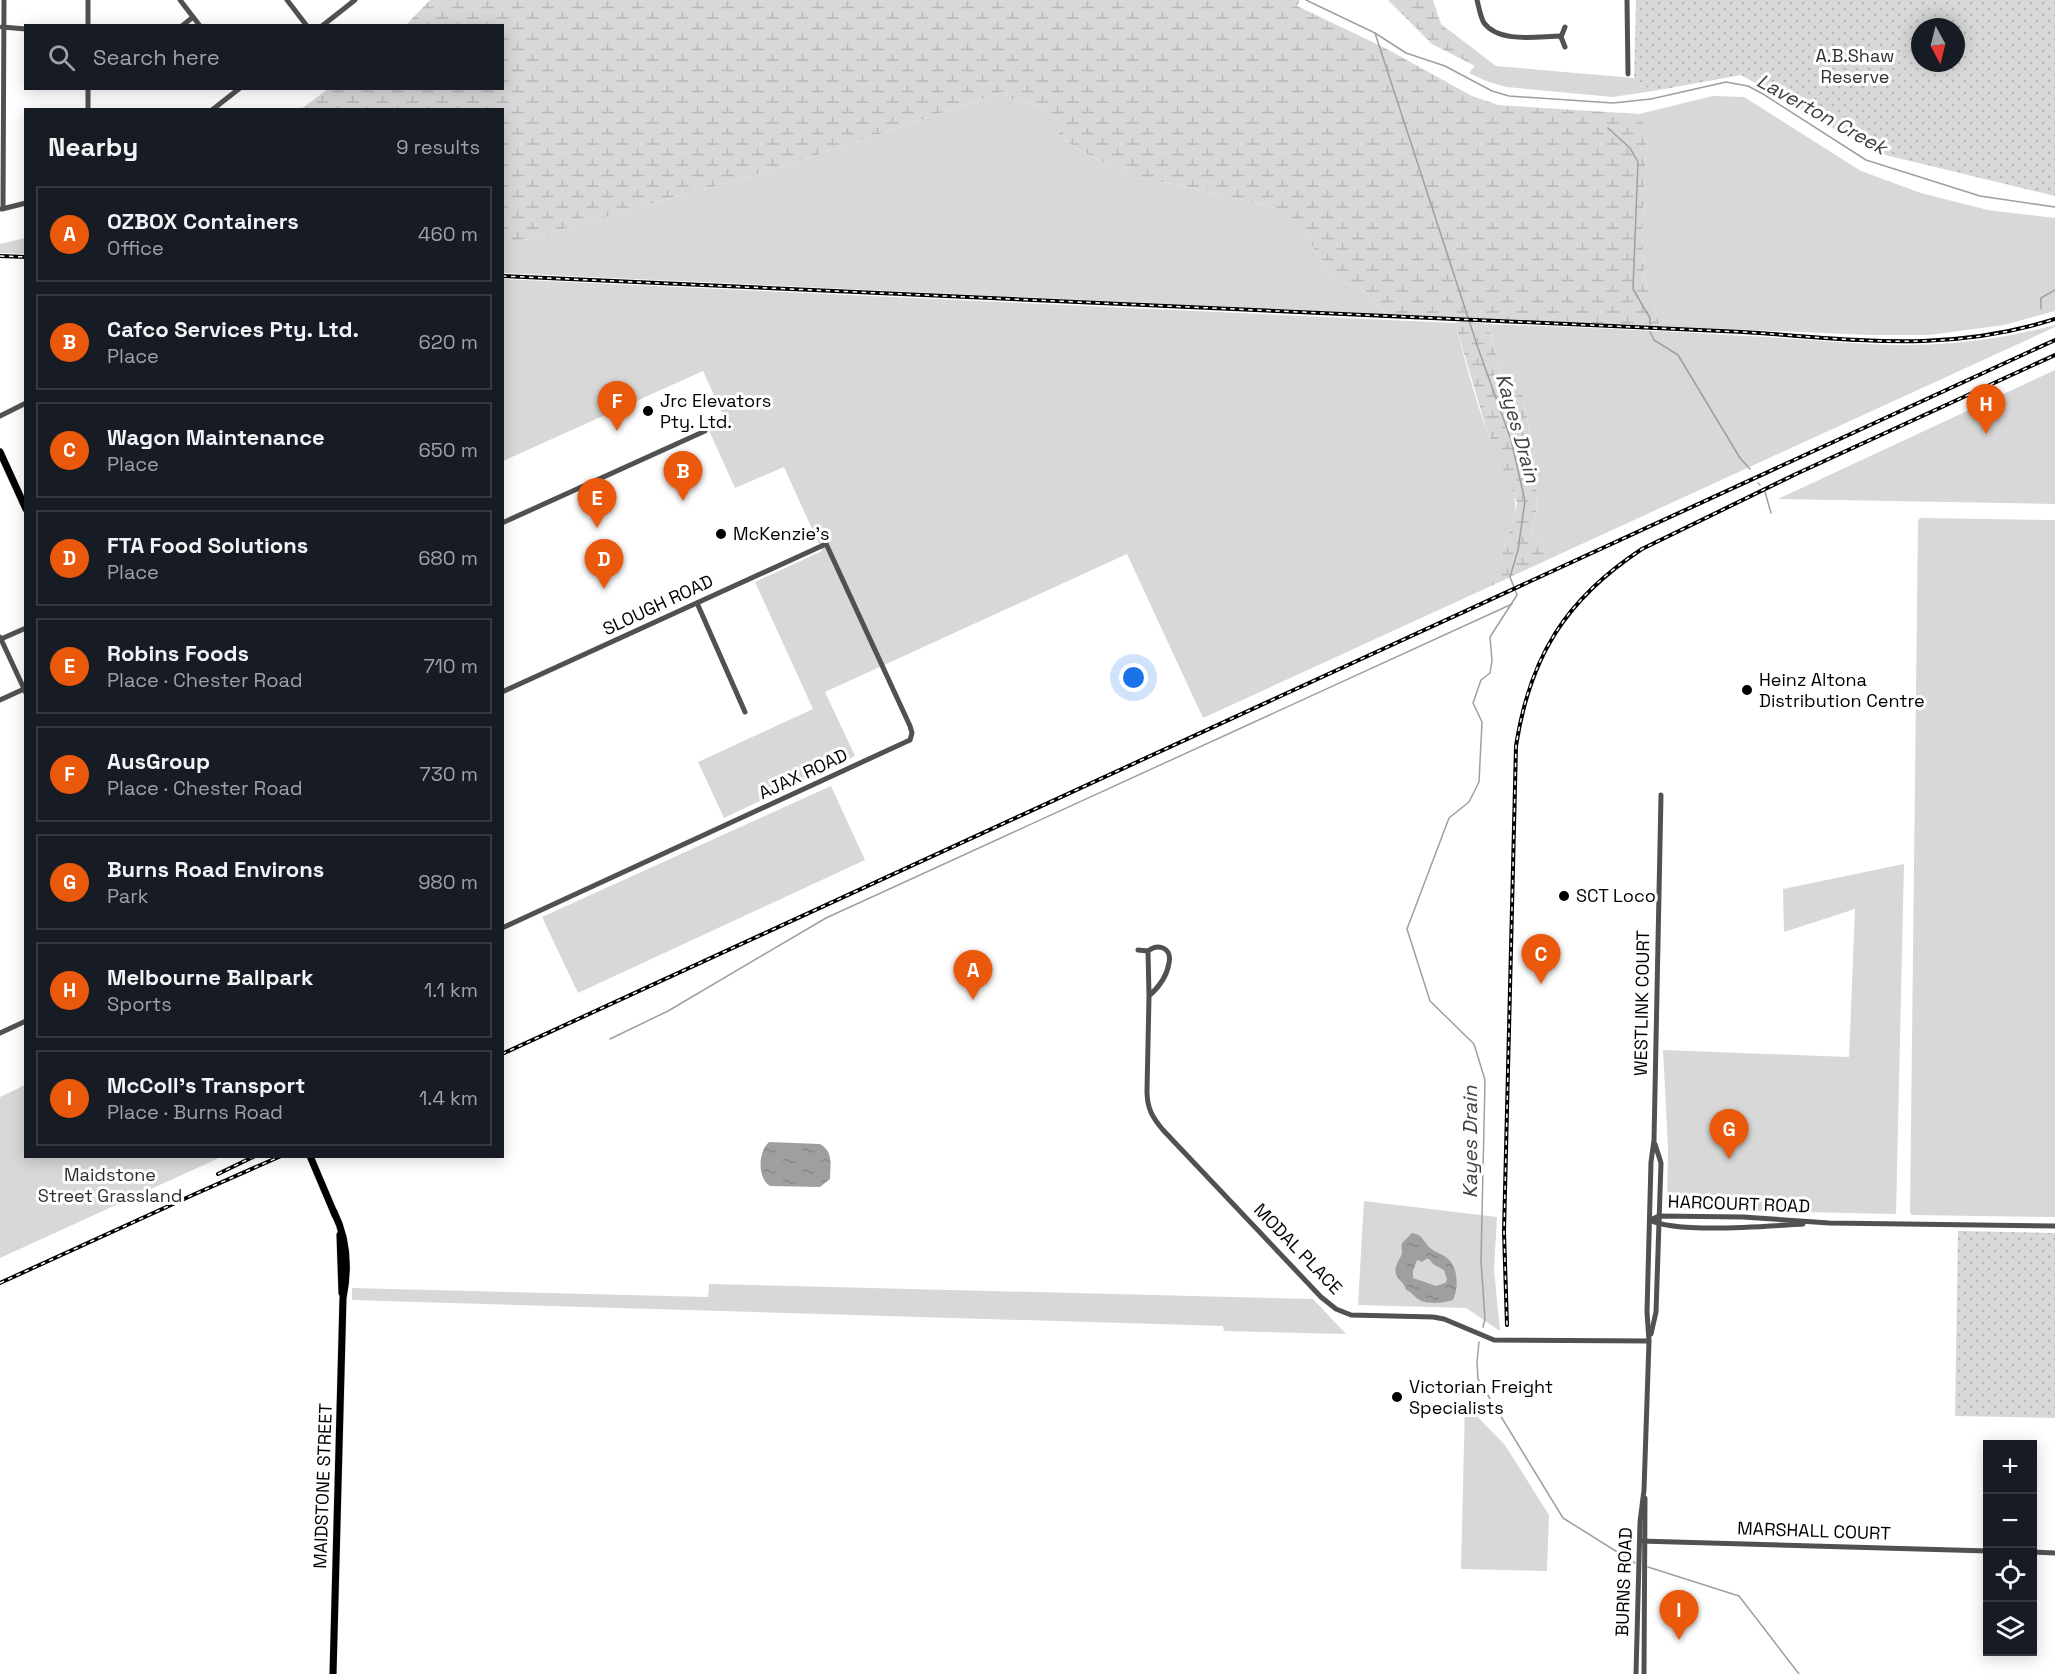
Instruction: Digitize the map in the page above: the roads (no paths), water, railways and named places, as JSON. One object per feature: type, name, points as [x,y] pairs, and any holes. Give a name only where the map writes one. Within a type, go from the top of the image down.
[{"type":"main road","points":[[0,454],[24,505]]},
{"type":"main road","name":"MAIDSTONE STREET","points":[[311,1158],[334,1212],[340,1240],[343,1298],[333,1674]]},
{"type":"street","points":[[4,0],[1,209],[24,203]]},
{"type":"street","points":[[88,0],[88,24]]},
{"type":"street","points":[[180,0],[199,24]]},
{"type":"street","points":[[287,0],[305,24]]},
{"type":"street","points":[[325,24],[355,0]]},
{"type":"street","points":[[1477,0],[1485,23],[1500,34],[1562,36]]},
{"type":"street","points":[[1627,0],[1628,74]]},
{"type":"street","points":[[185,24],[194,17]]},
{"type":"street","points":[[2,27],[24,29]]},
{"type":"street","points":[[1565,27],[1562,36],[1565,47]]},
{"type":"street","points":[[88,90],[88,108]]},
{"type":"street","points":[[215,108],[237,90]]},
{"type":"street","points":[[2,413],[24,404]]},
{"type":"street","points":[[504,522],[705,431]]},
{"type":"street","name":"AJAX ROAD","points":[[504,927],[910,740],[912,736],[910,726],[822,535]]},
{"type":"street","name":"SLOUGH ROAD","points":[[504,691],[826,544]]},
{"type":"street","points":[[697,603],[744,711]]},
{"type":"street","points":[[24,629],[1,638],[24,689]]},
{"type":"street","points":[[0,700],[24,691]]},
{"type":"street","name":"WESTLINK COURT","points":[[1650,1220],[1651,1162],[1654,1140],[1661,795]]},
{"type":"street","points":[[1138,950],[1148,951],[1157,946],[1164,948],[1168,953],[1169,962],[1162,983],[1149,996]]},
{"type":"street","name":"MODAL PLACE","points":[[1148,951],[1147,1102],[1150,1113],[1187,1156],[1314,1289],[1336,1309],[1358,1316],[1444,1319],[1494,1340],[1649,1341]]},
{"type":"street","points":[[0,1033],[24,1022]]},
{"type":"street","name":"WESTLINK COURT","points":[[1654,1140],[1661,1163],[1659,1216]]},
{"type":"street","name":"BURNS ROAD","points":[[1649,1341],[1656,1312],[1659,1216]]},
{"type":"street","name":"HARCOURT ROAD","points":[[1650,1220],[1659,1216],[1743,1217],[1829,1222],[2055,1226]]},
{"type":"street","name":"BURNS ROAD","points":[[1636,1674],[1640,1658],[1650,1220]]},
{"type":"street","name":"HARCOURT ROAD","points":[[1650,1220],[1659,1225],[1744,1227],[1829,1222]]},
{"type":"street","name":"MARSHALL COURT","points":[[1643,1541],[1983,1551]]},
{"type":"street","points":[[2037,1552],[2055,1552]]},
{"type":"street","name":"BURNS ROAD","points":[[1640,1658],[1644,1674]]},
{"type":"water","points":[[769,1142],[820,1144],[829,1155],[830,1179],[820,1187],[770,1186],[763,1177],[760,1165],[765,1146]]},
{"type":"water","points":[[1412,1233],[1415,1234],[1420,1236],[1430,1248],[1451,1262],[1456,1278],[1453,1300],[1430,1303],[1421,1301],[1406,1290],[1395,1271],[1402,1253],[1402,1243]],"holes":[[[1429,1259],[1444,1270],[1447,1280],[1445,1283],[1436,1286],[1413,1278],[1417,1260],[1422,1262]]]},
{"type":"waterway","name":"Laverton Creek","points":[[1306,0],[1375,33],[1406,53],[1445,66],[1492,91],[1509,96],[1613,103],[1651,99],[1726,82],[1748,86],[1866,160],[1980,196],[2055,207]]},
{"type":"waterway","name":"Kayes Drain","points":[[1375,33],[1478,348],[1511,440],[1525,501],[1518,550],[1510,577],[1517,595],[1490,637],[1492,661],[1490,673],[1481,680],[1473,703],[1482,722],[1479,782],[1469,802],[1449,818],[1407,929],[1430,1001],[1474,1044],[1485,1080],[1481,1261],[1485,1319],[1483,1327]]},
{"type":"waterway","points":[[1608,128],[1630,148],[1638,162],[1633,289],[1650,318],[1650,324]]},
{"type":"waterway","points":[[2041,309],[2041,298],[2055,290]]},
{"type":"waterway","points":[[1650,332],[1654,340],[1678,355],[1740,458],[1750,469]]},
{"type":"waterway","points":[[1765,492],[1771,513]]},
{"type":"waterway","points":[[610,1039],[668,1011],[826,918],[1512,604]]},
{"type":"waterway","name":"Kayes Drain","points":[[1479,1342],[1478,1379],[1563,1518],[1635,1563]]},
{"type":"waterway","name":"Kayes Drain","points":[[1648,1567],[1739,1596],[1799,1674]]},
{"type":"railway","points":[[0,256],[24,257]]},
{"type":"railway","points":[[504,276],[1743,332],[1861,340],[1899,341],[1975,337],[2015,330],[2055,319]]},
{"type":"railway","points":[[504,1053],[2055,340]]},
{"type":"railway","points":[[1507,1325],[1504,1232],[1516,746],[1531,684],[1556,632],[1592,588],[1642,549],[1796,474],[2055,355]]},
{"type":"railway","points":[[218,1174],[251,1158]]},
{"type":"railway","points":[[0,1283],[276,1158]]},
{"type":"place","name":"Jrc Elevators Pty. Ltd.","points":[[648,411]]},
{"type":"place","name":"AusGroup","points":[[617,431]]},
{"type":"place","name":"Melbourne Ballpark","points":[[1986,434]]},
{"type":"place","name":"Cafco Services Pty. Ltd.","points":[[683,501]]},
{"type":"place","name":"Robins Foods","points":[[597,528]]},
{"type":"place","name":"McKenzie's","points":[[721,534]]},
{"type":"place","name":"FTA Food Solutions","points":[[604,589]]},
{"type":"place","name":"Heinz Altona Distribution Centre","points":[[1747,690]]},
{"type":"place","name":"SCT Loco","points":[[1564,896]]},
{"type":"place","name":"Wagon Maintenance","points":[[1541,984]]},
{"type":"place","name":"OZBOX Containers","points":[[973,1000]]},
{"type":"place","name":"Burns Road Environs","points":[[1729,1159]]},
{"type":"place","name":"Victorian Freight Specialists","points":[[1397,1397]]},
{"type":"place","name":"McColl's Transport","points":[[1679,1640]]},
{"type":"park label","name":"A.B.Shaw Reserve","points":[[1855,66]]},
{"type":"park label","name":"Maidstone Street Grassland","points":[[110,1185]]}]
